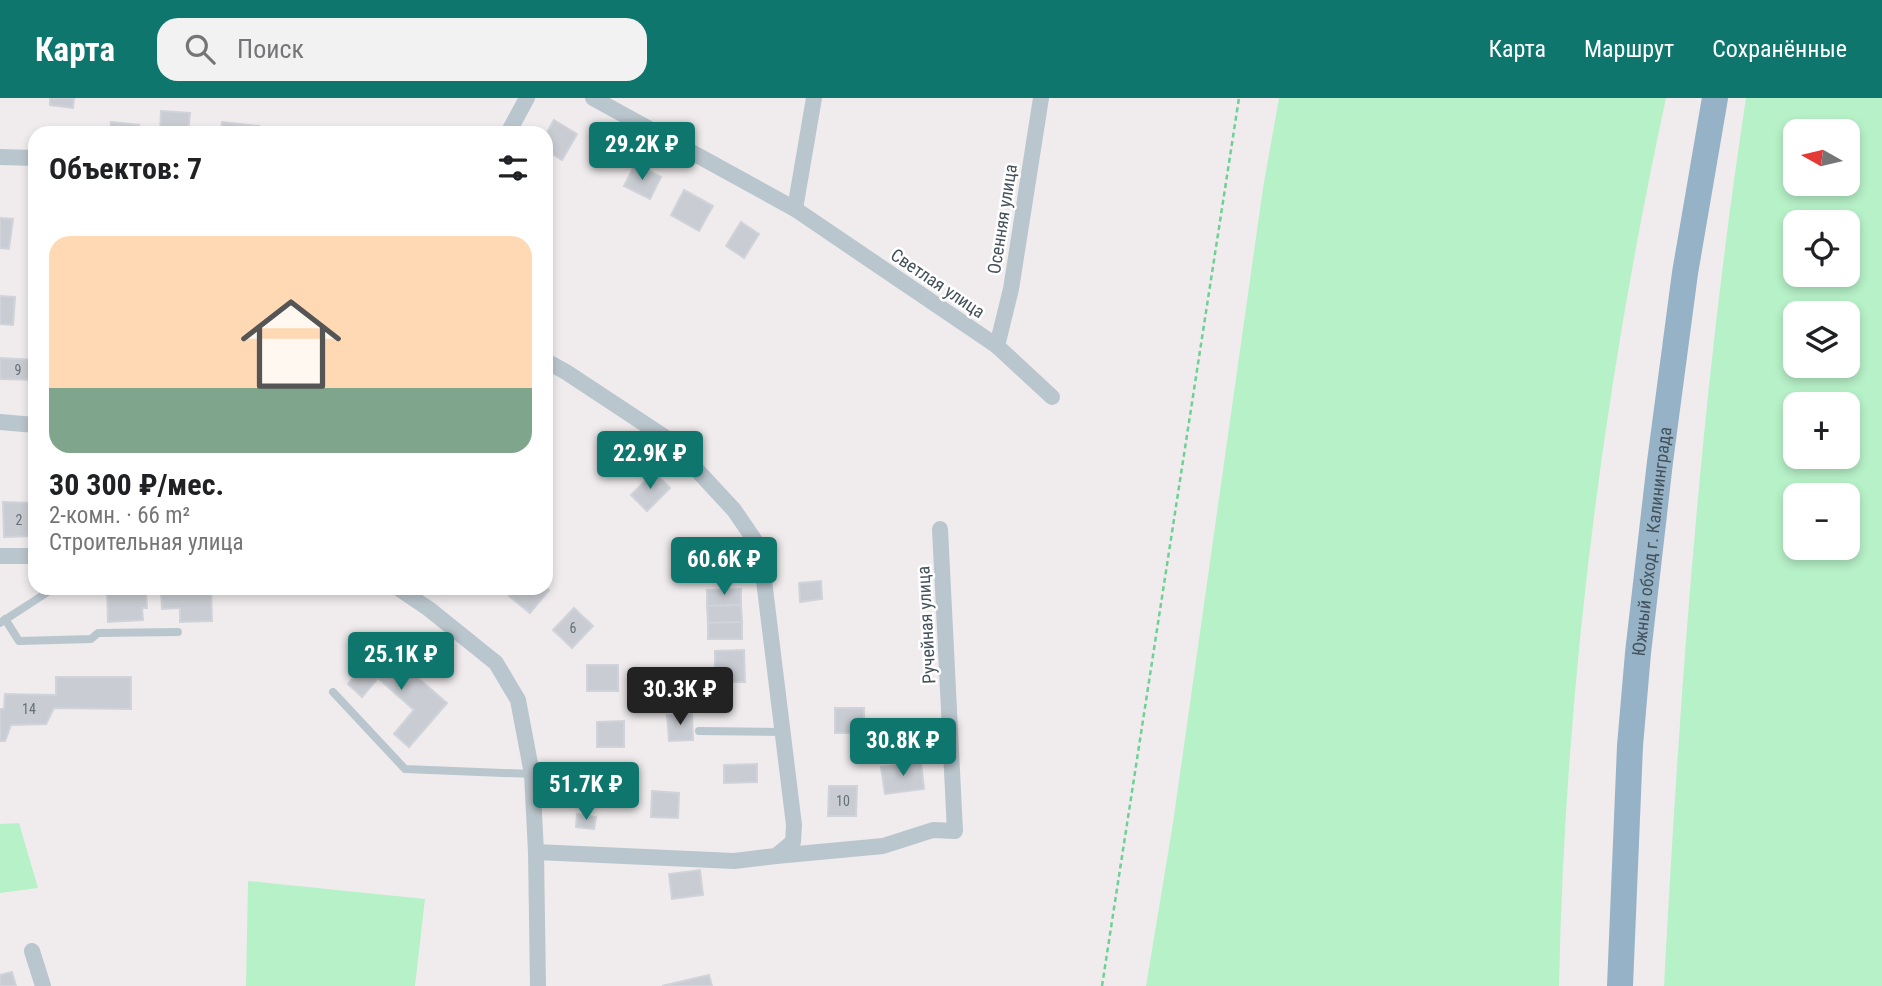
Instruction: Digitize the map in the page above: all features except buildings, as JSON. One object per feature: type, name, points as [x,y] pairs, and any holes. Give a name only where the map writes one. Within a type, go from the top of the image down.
[{"type":"highway","name":"Южный обход г. Калининграда","points":[[1620,986],[1630,746],[1638,653],[1685,273],[1715,98]]},
{"type":"street","points":[[512,126],[527,98]]},
{"type":"street","name":"Светлая улица","points":[[593,98],[795,209],[997,346],[1052,397]]},
{"type":"street","points":[[795,209],[814,98]]},
{"type":"street","name":"Осенняя улица","points":[[997,346],[1011,289],[1041,98]]},
{"type":"street","points":[[0,157],[28,159]]},
{"type":"street","points":[[536,852],[734,861],[776,856],[793,842],[794,825],[760,548],[734,510],[670,440],[553,365]]},
{"type":"street","points":[[0,422],[28,424]]},
{"type":"street","name":"Ручейная улица","points":[[776,856],[883,846],[933,830],[956,831],[940,529]]},
{"type":"street","points":[[0,556],[28,556]]},
{"type":"street","points":[[408,595],[496,663],[518,700],[533,774],[538,986]]},
{"type":"street","points":[[32,951],[43,986]]},
{"type":"lane","points":[[44,595],[3,622],[19,640],[92,639],[98,633],[178,632]]},
{"type":"lane","points":[[333,692],[405,769],[533,774]]},
{"type":"lane","points":[[699,732],[783,732]]},
{"type":"path","points":[[1102,986],[1238,98]]},
{"type":"green space","points":[[1279,98],[1666,98],[1624,318],[1591,539],[1569,762],[1559,986],[1146,986],[1173,823],[1263,188]]},
{"type":"green space","points":[[1746,98],[1882,98],[1882,986],[1664,986],[1685,652],[1716,319]]},
{"type":"green space","points":[[19,823],[38,888],[0,893],[0,824]]},
{"type":"green space","points":[[248,881],[425,899],[415,986],[246,986]]}]
